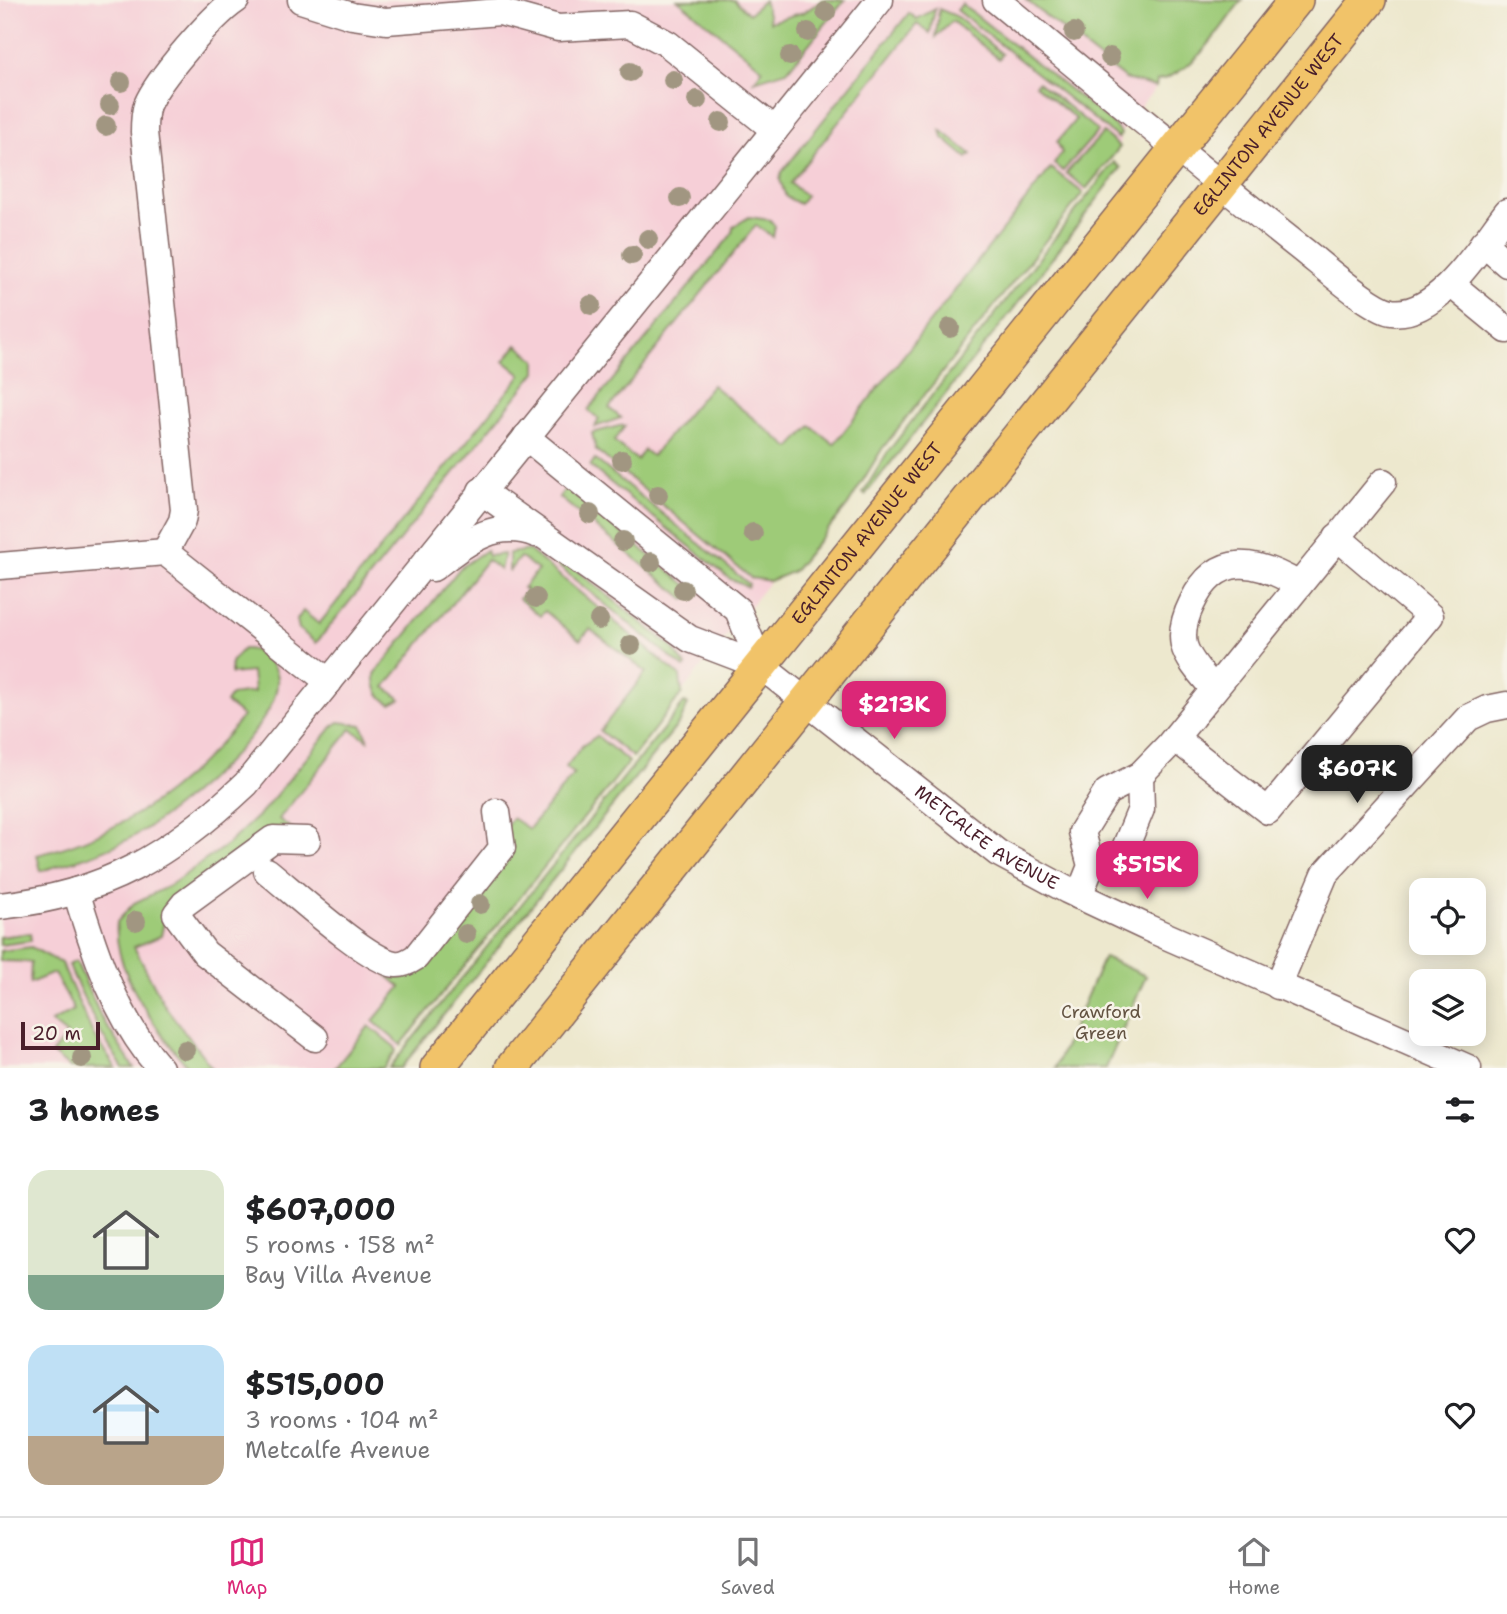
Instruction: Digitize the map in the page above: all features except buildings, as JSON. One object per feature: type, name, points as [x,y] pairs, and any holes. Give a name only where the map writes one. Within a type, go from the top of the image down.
[{"type":"main road","name":"EGLINTON AVENUE WEST","points":[[436,1068],[1178,150],[1296,0]]},
{"type":"main road","name":"EGLINTON AVENUE WEST","points":[[512,1068],[804,700],[1222,186],[1369,0]]},
{"type":"street","points":[[165,552],[179,528],[184,510],[145,116],[153,94],[214,18],[236,0]]},
{"type":"street","points":[[301,0],[352,16],[386,21],[500,12],[558,28],[630,24],[668,44],[775,130]]},
{"type":"street","points":[[0,906],[76,891],[126,872],[165,851],[203,825],[246,784],[880,0]]},
{"type":"street","points":[[996,0],[1222,186],[1363,297],[1390,312],[1414,309],[1431,301],[1451,284],[1507,212]]},
{"type":"street","points":[[1483,243],[1507,264]]},
{"type":"street","points":[[1451,284],[1507,330]]},
{"type":"street","points":[[526,437],[737,610],[761,667]]},
{"type":"street","points":[[1079,896],[1091,866],[1083,832],[1107,792],[1140,775],[1175,738],[1383,482]]},
{"type":"street","points":[[481,491],[690,639],[761,667]]},
{"type":"street","points":[[404,590],[464,544],[490,531],[514,528],[551,540]]},
{"type":"street","points":[[1175,738],[1268,811],[1430,616],[1338,537]]},
{"type":"street","points":[[0,566],[165,552],[328,682]]},
{"type":"street","points":[[1214,689],[1196,667],[1184,645],[1185,618],[1197,592],[1212,574],[1236,563],[1269,567],[1299,584]]},
{"type":"street","name":"METCALFE AVENUE","points":[[761,667],[998,853],[1079,896],[1468,1068]]},
{"type":"street","points":[[1278,986],[1325,874],[1468,718],[1487,709],[1507,705]]},
{"type":"street","points":[[1091,866],[1123,853],[1142,809],[1140,775]]},
{"type":"street","points":[[267,871],[364,948],[394,964],[406,962],[416,957],[502,848],[496,813]]},
{"type":"street","points":[[307,840],[273,839],[184,904],[176,914],[205,953],[316,1038]]},
{"type":"street","points":[[76,891],[91,943],[122,1014],[160,1068]]},
{"type":"shaded area","points":[[0,0],[1026,0],[1125,79],[1156,87],[1120,133],[1120,147],[882,449],[848,505],[794,571],[770,581],[383,1068],[0,1068]]},
{"type":"green space","points":[[678,0],[734,0],[749,14],[764,0],[770,22],[804,12],[823,0],[845,0],[787,71],[754,81],[763,69]]},
{"type":"green space","points":[[1026,0],[1242,0],[1195,59],[1171,76],[1157,81],[1156,87],[1125,79]]},
{"type":"green space","points":[[962,4],[1113,124],[1121,134],[1118,138],[957,10]]},
{"type":"green space","points":[[935,9],[930,33],[917,24],[790,183],[806,196],[800,204],[786,197],[780,180],[782,172],[909,13],[917,19]]},
{"type":"green space","points":[[939,9],[956,16],[1002,54],[999,59],[952,21],[936,37]]},
{"type":"green space","points":[[1038,82],[1098,131],[1063,171],[1054,164],[1062,153],[1057,142],[1076,119],[1035,85]]},
{"type":"green space","points":[[941,130],[971,154],[967,158],[943,138]]},
{"type":"green space","points":[[1103,133],[1120,147],[1086,189],[1066,173]]},
{"type":"green space","points":[[1114,162],[1121,168],[1015,307],[865,495],[863,493],[887,453]]},
{"type":"green space","points":[[1051,168],[1083,193],[882,449],[848,505],[794,571],[770,581],[751,578],[596,450],[592,433],[623,425],[625,426],[614,441],[637,460],[644,450],[652,456],[712,385],[790,448],[811,426],[834,444]]},
{"type":"green space","points":[[749,217],[770,220],[775,226],[773,237],[756,225],[609,408],[621,418],[595,427],[599,419],[588,410],[732,234],[733,227]]},
{"type":"green space","points":[[517,345],[536,360],[536,372],[316,643],[299,629],[297,620],[303,611],[319,624],[521,375],[504,361]]},
{"type":"green space","points":[[595,459],[749,584],[747,587],[730,579],[590,466]]},
{"type":"green space","points":[[566,488],[693,590],[685,599],[559,497]]},
{"type":"green space","points":[[538,547],[556,554],[671,646],[686,666],[684,668],[537,549]]},
{"type":"green space","points":[[486,550],[488,556],[504,554],[500,570],[487,560],[385,687],[401,699],[391,704],[387,702],[378,692],[375,674],[460,568]]},
{"type":"green space","points":[[529,550],[680,676],[682,693],[633,757],[600,731],[646,672],[590,629],[580,640],[545,611],[540,616],[519,599],[527,590],[523,588],[538,570],[520,557],[509,571],[509,553]]},
{"type":"green space","points":[[243,649],[257,651],[267,659],[273,667],[277,686],[269,709],[229,760],[177,806],[136,835],[78,860],[41,871],[37,855],[98,834],[152,804],[177,785],[222,741],[243,716],[226,703],[231,695],[254,692],[252,672],[231,674],[231,662]]},
{"type":"green space","points":[[684,703],[688,704],[680,722],[401,1068],[389,1068]]},
{"type":"green space","points":[[339,722],[362,725],[368,740],[351,729],[279,819],[293,830],[166,913],[161,936],[134,947],[165,1006],[212,1068],[189,1068],[151,1019],[129,980],[117,941],[117,922],[134,903],[169,886],[228,844],[262,812]]},
{"type":"green space","points":[[597,736],[629,762],[401,1045],[373,1021],[401,987],[388,976],[402,978],[412,974],[510,852],[505,827],[512,818],[529,829],[574,774],[566,767],[582,746]]},
{"type":"green space","points":[[30,933],[31,941],[0,945],[0,937]]},
{"type":"green space","points":[[31,947],[61,963],[93,1034],[116,1068],[70,1068],[52,1053],[67,1035],[51,1022],[74,1010],[54,973],[30,983],[31,962],[0,961],[0,951]]},
{"type":"green space","name":"Crawford Green","points":[[1104,957],[1146,976],[1106,1068],[1055,1068]]},
{"type":"green space","points":[[76,961],[101,1017],[134,1068],[123,1068],[99,1030],[68,965]]},
{"type":"green space","points":[[369,1026],[395,1047],[396,1051],[383,1068],[335,1068]]}]
